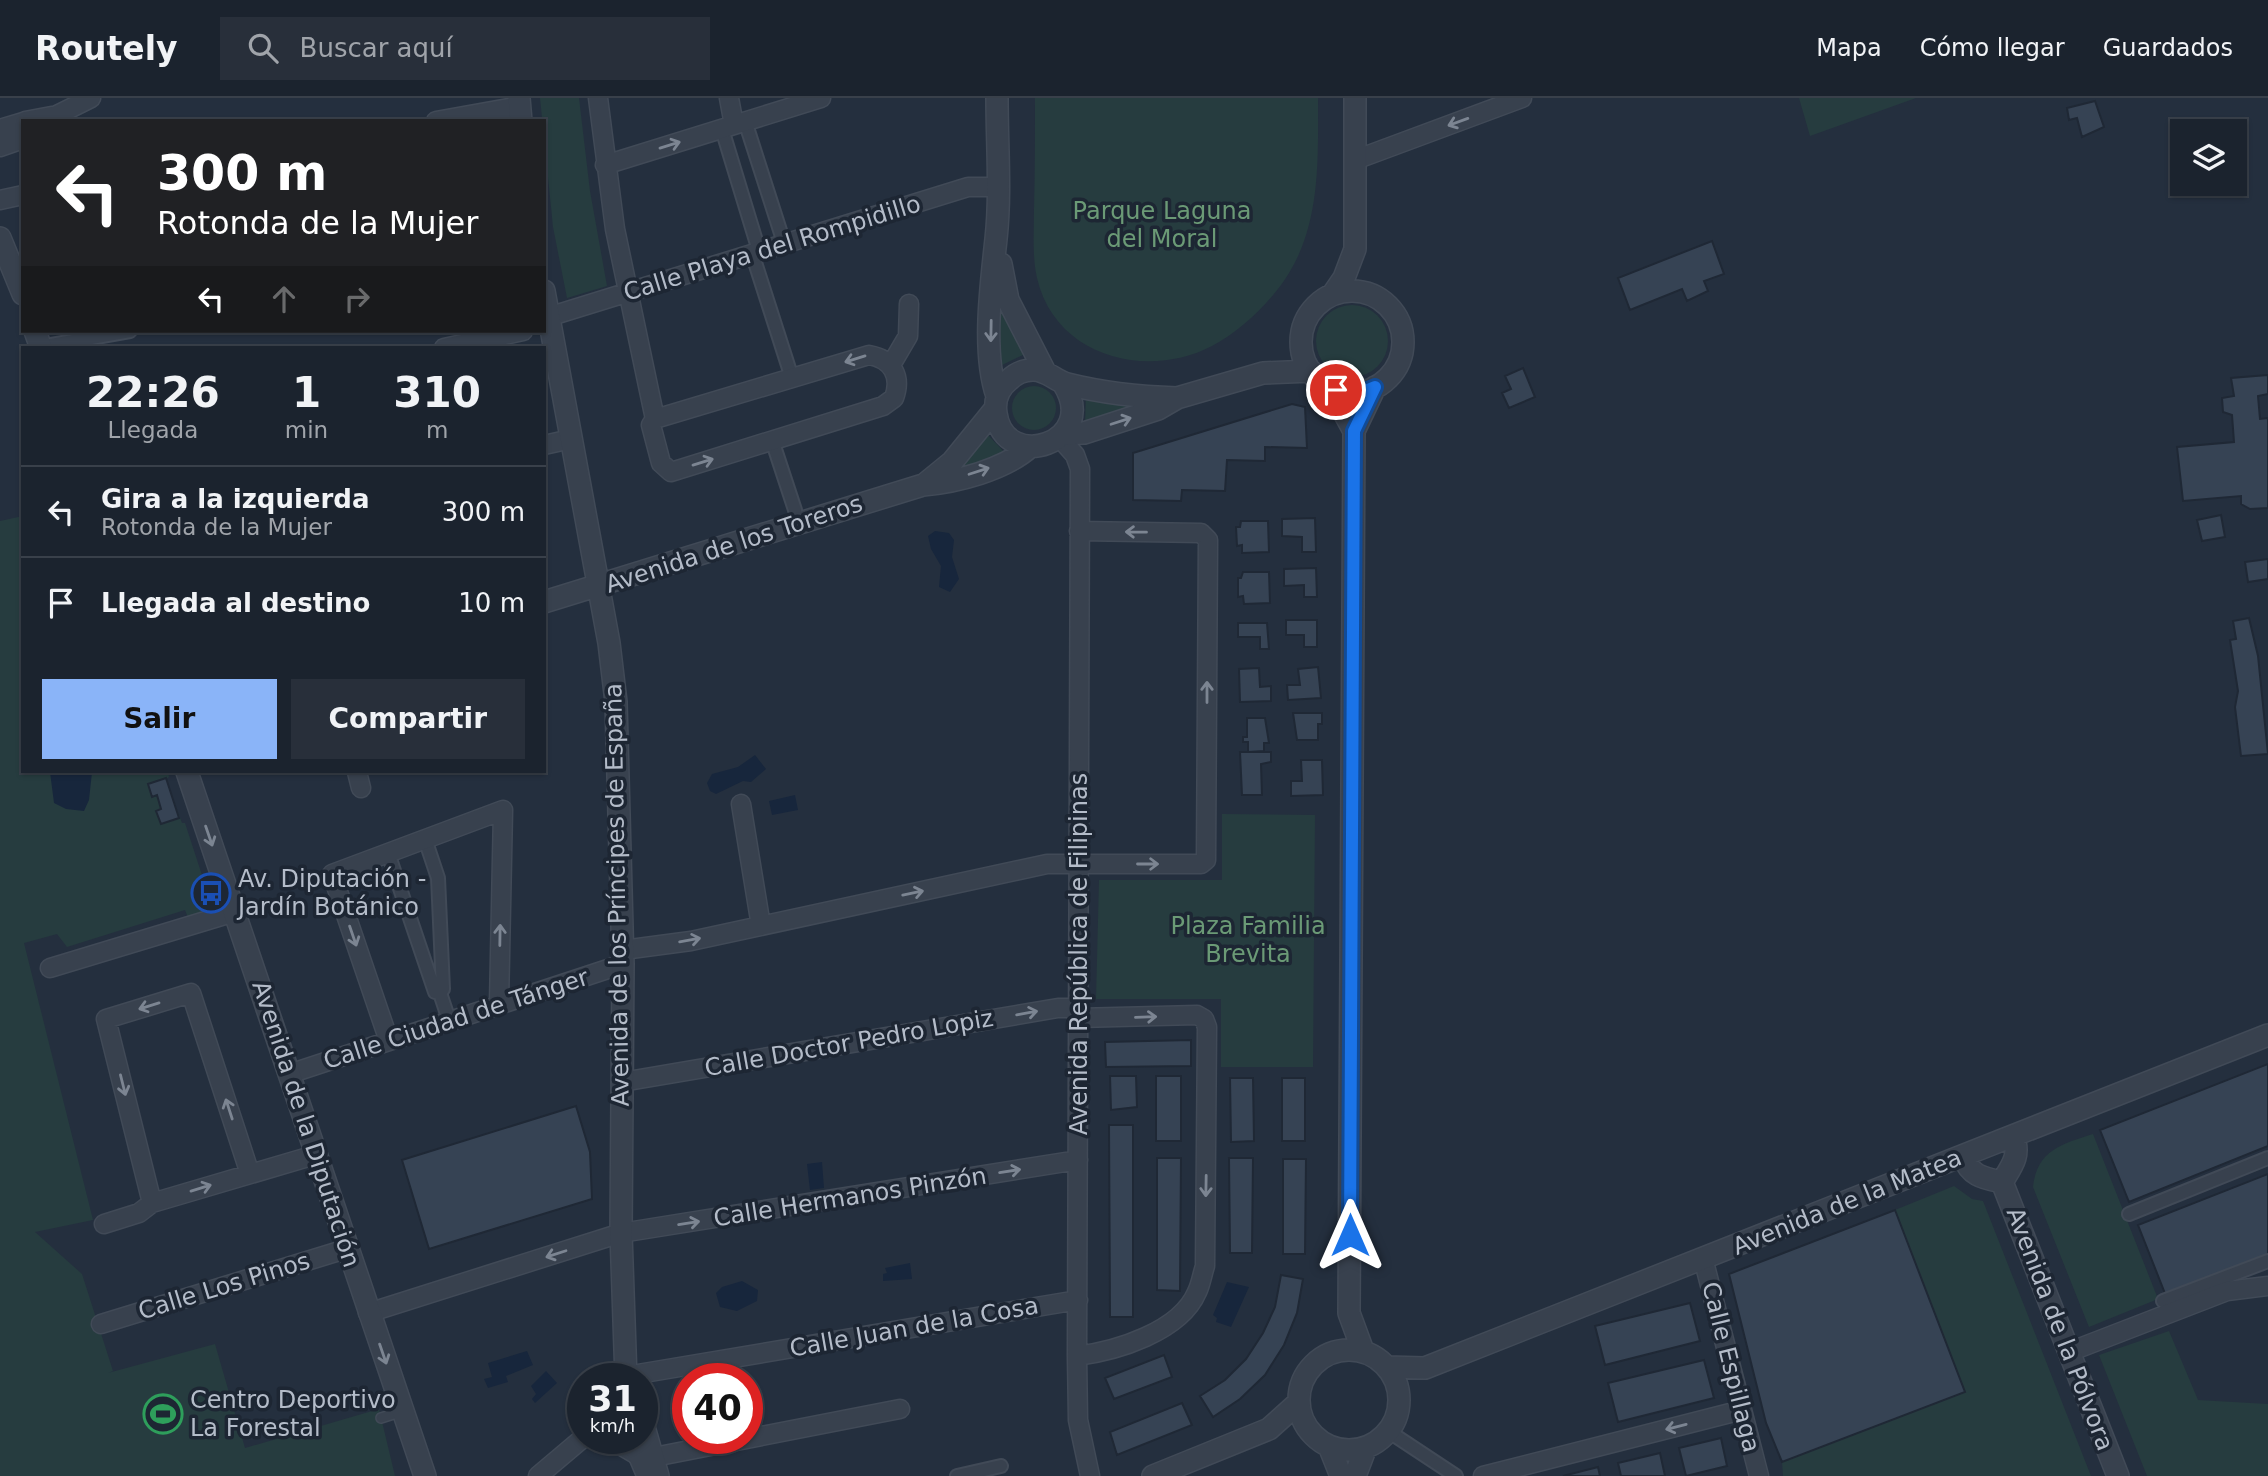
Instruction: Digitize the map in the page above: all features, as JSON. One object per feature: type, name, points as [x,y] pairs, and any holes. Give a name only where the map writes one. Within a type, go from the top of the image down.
[{"type":"street","points":[[53,118],[92,98]]},
{"type":"street","points":[[598,98],[605,165],[655,419]]},
{"type":"street","points":[[729,98],[757,255],[792,378]]},
{"type":"street","points":[[605,165],[821,98]]},
{"type":"street","points":[[997,98],[996,238],[992,266],[990,376],[997,421],[1010,439],[1030,447],[1041,446],[1061,436],[1084,433],[1158,409],[1177,398],[1263,373],[1311,372]]},
{"type":"street","points":[[1301,341],[1304,358],[1311,372],[1322,383],[1336,390],[1363,392],[1375,387],[1396,368],[1404,340],[1394,313],[1372,295],[1355,249],[1355,98]]},
{"type":"street","points":[[1355,160],[1522,98]]},
{"type":"street","points":[[449,119],[520,108]]},
{"type":"street","points":[[0,129],[21,122]]},
{"type":"street","points":[[734,125],[785,246]]},
{"type":"street","name":"Calle Playa del Rompidillo","points":[[547,323],[630,293],[968,187],[997,187]]},
{"type":"street","points":[[0,200],[21,195]]},
{"type":"street","points":[[0,238],[21,290]]},
{"type":"street","points":[[996,238],[1008,300],[1054,377],[1069,392],[1072,414],[1061,436]]},
{"type":"street","points":[[1263,373],[1284,359],[1301,341],[1310,313],[1334,294],[1344,278],[1355,249]]},
{"type":"street","points":[[1334,294],[1346,291],[1372,295]]},
{"type":"street","points":[[891,365],[908,336],[909,304]]},
{"type":"street","name":"Avenida de los Príncipes de España","points":[[547,323],[599,587],[616,702],[623,957],[621,1233],[625,1363]]},
{"type":"street","points":[[39,342],[114,333]]},
{"type":"street","points":[[453,346],[514,333]]},
{"type":"street","points":[[869,355],[881,357],[891,365],[897,389],[894,398],[883,406],[671,471],[661,463],[651,425],[655,419],[869,355]]},
{"type":"street","points":[[996,403],[1003,385],[1022,372],[1137,397],[1177,398]]},
{"type":"street","points":[[1363,1352],[1349,1313],[1354,431],[1375,387]]},
{"type":"street","points":[[1336,390],[1342,409],[1354,431]]},
{"type":"street","name":"Avenida de los Toreros","points":[[923,485],[952,462],[996,403]]},
{"type":"street","name":"Avenida República de Filipinas","points":[[1061,436],[1075,455],[1080,469],[1077,1356],[1078,1420],[1090,1476]]},
{"type":"street","points":[[546,444],[571,439]]},
{"type":"street","points":[[772,440],[795,510]]},
{"type":"street","name":"Avenida de los Toreros","points":[[546,601],[923,485],[943,483],[1017,459],[1030,447]]},
{"type":"street","name":"Calle Ciudad de Tánger","points":[[289,1074],[499,1004],[623,957],[691,941],[1047,864],[1201,864],[1206,860],[1208,540],[1201,533],[1079,531]]},
{"type":"street","name":"Avenida de la Diputación","points":[[187,773],[346,1249],[425,1476]]},
{"type":"street","points":[[741,804],[761,926]]},
{"type":"street","points":[[389,1041],[332,874],[503,810],[499,1004]]},
{"type":"street","points":[[425,839],[438,878],[443,989],[440,993],[449,1020]]},
{"type":"street","points":[[388,853],[435,992],[440,993]]},
{"type":"street","points":[[50,968],[235,912]]},
{"type":"street","points":[[152,1203],[106,1019],[191,993],[250,1174]]},
{"type":"street","name":"Calle Doctor Pedro Lopiz","points":[[622,1082],[1051,1009],[1077,1013],[1197,1015],[1204,1019],[1207,1041],[1205,1266],[1197,1293],[1178,1316],[1153,1332],[1099,1353],[1077,1356]]},
{"type":"street","name":"Avenida de la Matea","points":[[1387,1367],[1426,1368],[2268,1035]]},
{"type":"street","name":"Avenida de la Pólvora","points":[[2002,1182],[2015,1160],[2018,1147],[2013,1136]]},
{"type":"street","points":[[104,1224],[139,1213],[152,1203],[315,1155]]},
{"type":"street","name":"Avenida de la Pólvora","points":[[1963,1156],[1966,1166],[1978,1177],[2002,1182]]},
{"type":"street","points":[[2129,1214],[2268,1158]]},
{"type":"street","name":"Calle Hermanos Pinzón","points":[[368,1313],[621,1233],[1078,1160]]},
{"type":"street","name":"Avenida de la Pólvora","points":[[2002,1182],[2118,1476]]},
{"type":"street","name":"Calle Los Pinos","points":[[101,1324],[346,1249]]},
{"type":"street","name":"Calle Espillaga","points":[[1703,1258],[1759,1476]]},
{"type":"street","points":[[2163,1301],[2268,1261]]},
{"type":"street","points":[[2069,1352],[2227,1292],[2268,1286]]},
{"type":"street","name":"Calle Juan de la Cosa","points":[[658,1372],[1078,1300]]},
{"type":"street","points":[[1341,1476],[1329,1446],[1309,1430],[1298,1403],[1306,1374],[1328,1353],[1349,1313]]},
{"type":"street","points":[[1328,1353],[1351,1349],[1363,1352],[1387,1367],[1399,1395],[1398,1411],[1388,1431],[1366,1447],[1354,1450],[1329,1446]]},
{"type":"street","name":"Avenida de la Matea","points":[[1399,1395],[1426,1368]]},
{"type":"street","points":[[1153,1476],[1269,1429],[1298,1403]]},
{"type":"street","points":[[647,1460],[900,1409]]},
{"type":"street","points":[[1483,1476],[1742,1410]]},
{"type":"street","points":[[1269,1429],[1309,1430]]},
{"type":"street","points":[[1388,1431],[1456,1476]]},
{"type":"street","points":[[1355,1476],[1366,1447]]},
{"type":"street","points":[[538,1476],[567,1452]]},
{"type":"street","points":[[957,1476],[1001,1466]]},
{"type":"lane","points":[[382,1418],[403,1411]]},
{"type":"green space","points":[[540,98],[579,98],[590,191],[607,286],[567,298],[553,227],[546,158],[546,119],[542,119]]},
{"type":"green space","name":"Parque Laguna del Moral","points":[[1035,98],[1318,98],[1316,188],[1312,210],[1299,253],[1274,294],[1245,324],[1223,340],[1187,356],[1160,361],[1133,360],[1107,354],[1083,343],[1063,327],[1047,305],[1035,270]]},
{"type":"green space","points":[[1799,98],[1916,98],[1810,136]]},
{"type":"green space","points":[[1001,305],[1025,354],[1000,366],[998,307]]},
{"type":"green space","points":[[1352,305],[1372,311],[1382,321],[1388,341],[1382,361],[1372,371],[1352,377],[1332,371],[1322,361],[1316,341],[1322,321],[1332,311]]},
{"type":"green space","points":[[1034,386],[1049,393],[1056,408],[1049,423],[1034,430],[1019,423],[1012,408],[1019,393]]},
{"type":"green space","points":[[1086,393],[1137,405],[1085,425]]},
{"type":"green space","points":[[988,435],[1007,455],[958,470]]},
{"type":"green space","points":[[21,516],[21,773],[168,773],[169,777],[166,779],[182,823],[185,823],[214,912],[189,920],[185,910],[67,947],[57,934],[24,943],[93,1220],[35,1232],[82,1274],[113,1371],[108,1373],[215,1344],[245,1448],[379,1409],[395,1476],[0,1476],[0,521]]},
{"type":"green space","name":"Plaza Familia Brevita","points":[[1222,814],[1315,815],[1313,1067],[1221,1067],[1221,999],[1096,999],[1099,880],[1222,880]]},
{"type":"green space","points":[[2093,1134],[2158,1299],[2089,1327],[2033,1187],[2040,1165],[2053,1150]]},
{"type":"green space","points":[[1954,1186],[1972,1199],[1983,1201],[2091,1476],[1783,1476],[1782,1462],[1965,1392],[1895,1210]]},
{"type":"green space","points":[[2169,1331],[2198,1400],[2268,1404],[2268,1476],[2147,1476],[2099,1355]]},
{"type":"water","points":[[935,531],[949,533],[954,540],[952,557],[959,579],[950,592],[939,587],[941,566],[931,549],[928,536]]},
{"type":"water","points":[[755,755],[766,769],[751,782],[743,781],[716,794],[710,791],[707,783],[712,774],[738,767]]},
{"type":"water","points":[[50,773],[92,773],[89,800],[84,811],[66,809],[54,803]]},
{"type":"water","points":[[795,795],[798,810],[772,815],[769,801]]},
{"type":"water","points":[[822,1162],[824,1188],[810,1190],[807,1164]]},
{"type":"water","points":[[910,1263],[912,1279],[883,1281],[883,1274],[887,1273],[885,1268]]},
{"type":"water","points":[[742,1281],[758,1290],[757,1301],[737,1311],[720,1307],[716,1293],[722,1287]]},
{"type":"water","points":[[1227,1282],[1249,1287],[1231,1327],[1216,1322],[1217,1318],[1213,1315]]},
{"type":"water","points":[[527,1351],[533,1365],[506,1376],[508,1382],[488,1388],[484,1379],[492,1377],[488,1363]]},
{"type":"water","points":[[546,1371],[557,1383],[535,1403],[532,1399],[536,1394],[531,1386]]},
{"type":"building","points":[[2095,101],[2104,127],[2082,137],[2077,118],[2069,120],[2067,108]]},
{"type":"building","points":[[1712,241],[1724,274],[1704,281],[1708,291],[1687,301],[1682,289],[1630,310],[1618,278]]},
{"type":"building","points":[[1523,368],[1535,397],[1509,408],[1502,393],[1511,389],[1505,376]]},
{"type":"building","points":[[2268,375],[2268,394],[2258,396],[2260,419],[2268,418],[2268,508],[2250,509],[2241,504],[2241,496],[2183,501],[2177,447],[2234,442],[2232,415],[2223,412],[2222,398],[2234,396],[2231,378]]},
{"type":"building","points":[[1292,404],[1305,407],[1307,448],[1265,447],[1265,461],[1227,460],[1225,491],[1182,490],[1181,501],[1133,500],[1133,453]]},
{"type":"building","points":[[2221,515],[2225,537],[2202,541],[2197,520]]},
{"type":"building","points":[[1315,518],[1316,552],[1302,552],[1302,537],[1282,536],[1282,519]]},
{"type":"building","points":[[1241,521],[1268,521],[1269,552],[1242,553],[1242,545],[1237,546],[1236,527],[1240,527]]},
{"type":"building","points":[[2268,559],[2268,579],[2248,582],[2245,562]]},
{"type":"building","points":[[1316,568],[1317,597],[1304,597],[1304,585],[1284,586],[1284,569]]},
{"type":"building","points":[[1243,572],[1269,572],[1270,603],[1244,604],[1243,596],[1238,597],[1238,578],[1241,578]]},
{"type":"building","points":[[2249,618],[2258,656],[2268,754],[2241,756],[2235,707],[2238,691],[2230,640],[2236,639],[2233,621]]},
{"type":"building","points":[[1286,620],[1317,620],[1317,647],[1304,647],[1304,635],[1286,635]]},
{"type":"building","points":[[1238,623],[1267,623],[1269,649],[1260,649],[1260,637],[1238,637]]},
{"type":"building","points":[[1318,667],[1321,698],[1288,700],[1287,685],[1300,685],[1298,669]]},
{"type":"building","points":[[1259,668],[1260,687],[1271,686],[1271,701],[1240,702],[1239,669]]},
{"type":"building","points":[[1293,713],[1322,713],[1322,724],[1318,724],[1318,740],[1297,740]]},
{"type":"building","points":[[1247,718],[1265,718],[1269,743],[1264,743],[1264,751],[1248,752],[1248,742],[1243,742],[1243,737],[1247,737]]},
{"type":"building","points":[[1240,752],[1271,752],[1271,762],[1261,764],[1262,795],[1242,795]]},
{"type":"building","points":[[1301,760],[1322,760],[1323,795],[1291,796],[1291,781],[1302,781]]},
{"type":"building","points":[[166,778],[179,818],[161,824],[156,811],[161,809],[157,795],[152,797],[148,784]]},
{"type":"building","points":[[1191,1040],[1191,1066],[1106,1067],[1105,1042]]},
{"type":"building","points":[[2268,1064],[2268,1146],[2129,1202],[2100,1130]]},
{"type":"building","points":[[1110,1076],[1136,1076],[1137,1107],[1111,1110]]},
{"type":"building","points":[[1156,1076],[1181,1076],[1181,1141],[1156,1141]]},
{"type":"building","points":[[1230,1078],[1253,1078],[1254,1141],[1231,1142]]},
{"type":"building","points":[[1282,1078],[1305,1078],[1305,1141],[1282,1141]]},
{"type":"building","points":[[576,1106],[590,1152],[592,1199],[429,1249],[402,1160]]},
{"type":"building","points":[[1109,1125],[1133,1125],[1133,1317],[1110,1317]]},
{"type":"building","points":[[1157,1158],[1181,1158],[1180,1291],[1157,1290]]},
{"type":"building","points":[[1229,1158],[1253,1158],[1252,1253],[1230,1253]]},
{"type":"building","points":[[1283,1159],[1306,1159],[1305,1254],[1283,1254]]},
{"type":"building","points":[[2268,1174],[2268,1257],[2166,1296],[2138,1225]]},
{"type":"building","points":[[1895,1210],[1965,1392],[1782,1462],[1766,1423],[1729,1274]]},
{"type":"building","points":[[1281,1275],[1303,1279],[1297,1313],[1284,1345],[1265,1375],[1240,1399],[1213,1417],[1200,1396],[1225,1380],[1246,1359],[1263,1333],[1275,1307]]},
{"type":"building","points":[[1690,1303],[1700,1341],[1605,1365],[1595,1326]]},
{"type":"building","points":[[1164,1355],[1172,1377],[1114,1399],[1105,1378]]},
{"type":"building","points":[[1704,1360],[1714,1398],[1618,1422],[1608,1383]]},
{"type":"building","points":[[1182,1403],[1192,1425],[1117,1455],[1110,1432]]},
{"type":"building","points":[[1721,1438],[1727,1466],[1686,1476],[1679,1448]]},
{"type":"building","points":[[1660,1453],[1665,1476],[1621,1476],[1618,1463]]},
{"type":"building","points":[[1598,1467],[1600,1476],[1563,1476]]},
{"type":"place","name":"Av. Diputación - Jardín Botánico","points":[[211,893]]},
{"type":"place","name":"Centro Deportivo La Forestal","points":[[163,1414]]},
{"type":"route","points":[[1336,390],[1363,392],[1375,387],[1354,431],[1350,1235]]}]
